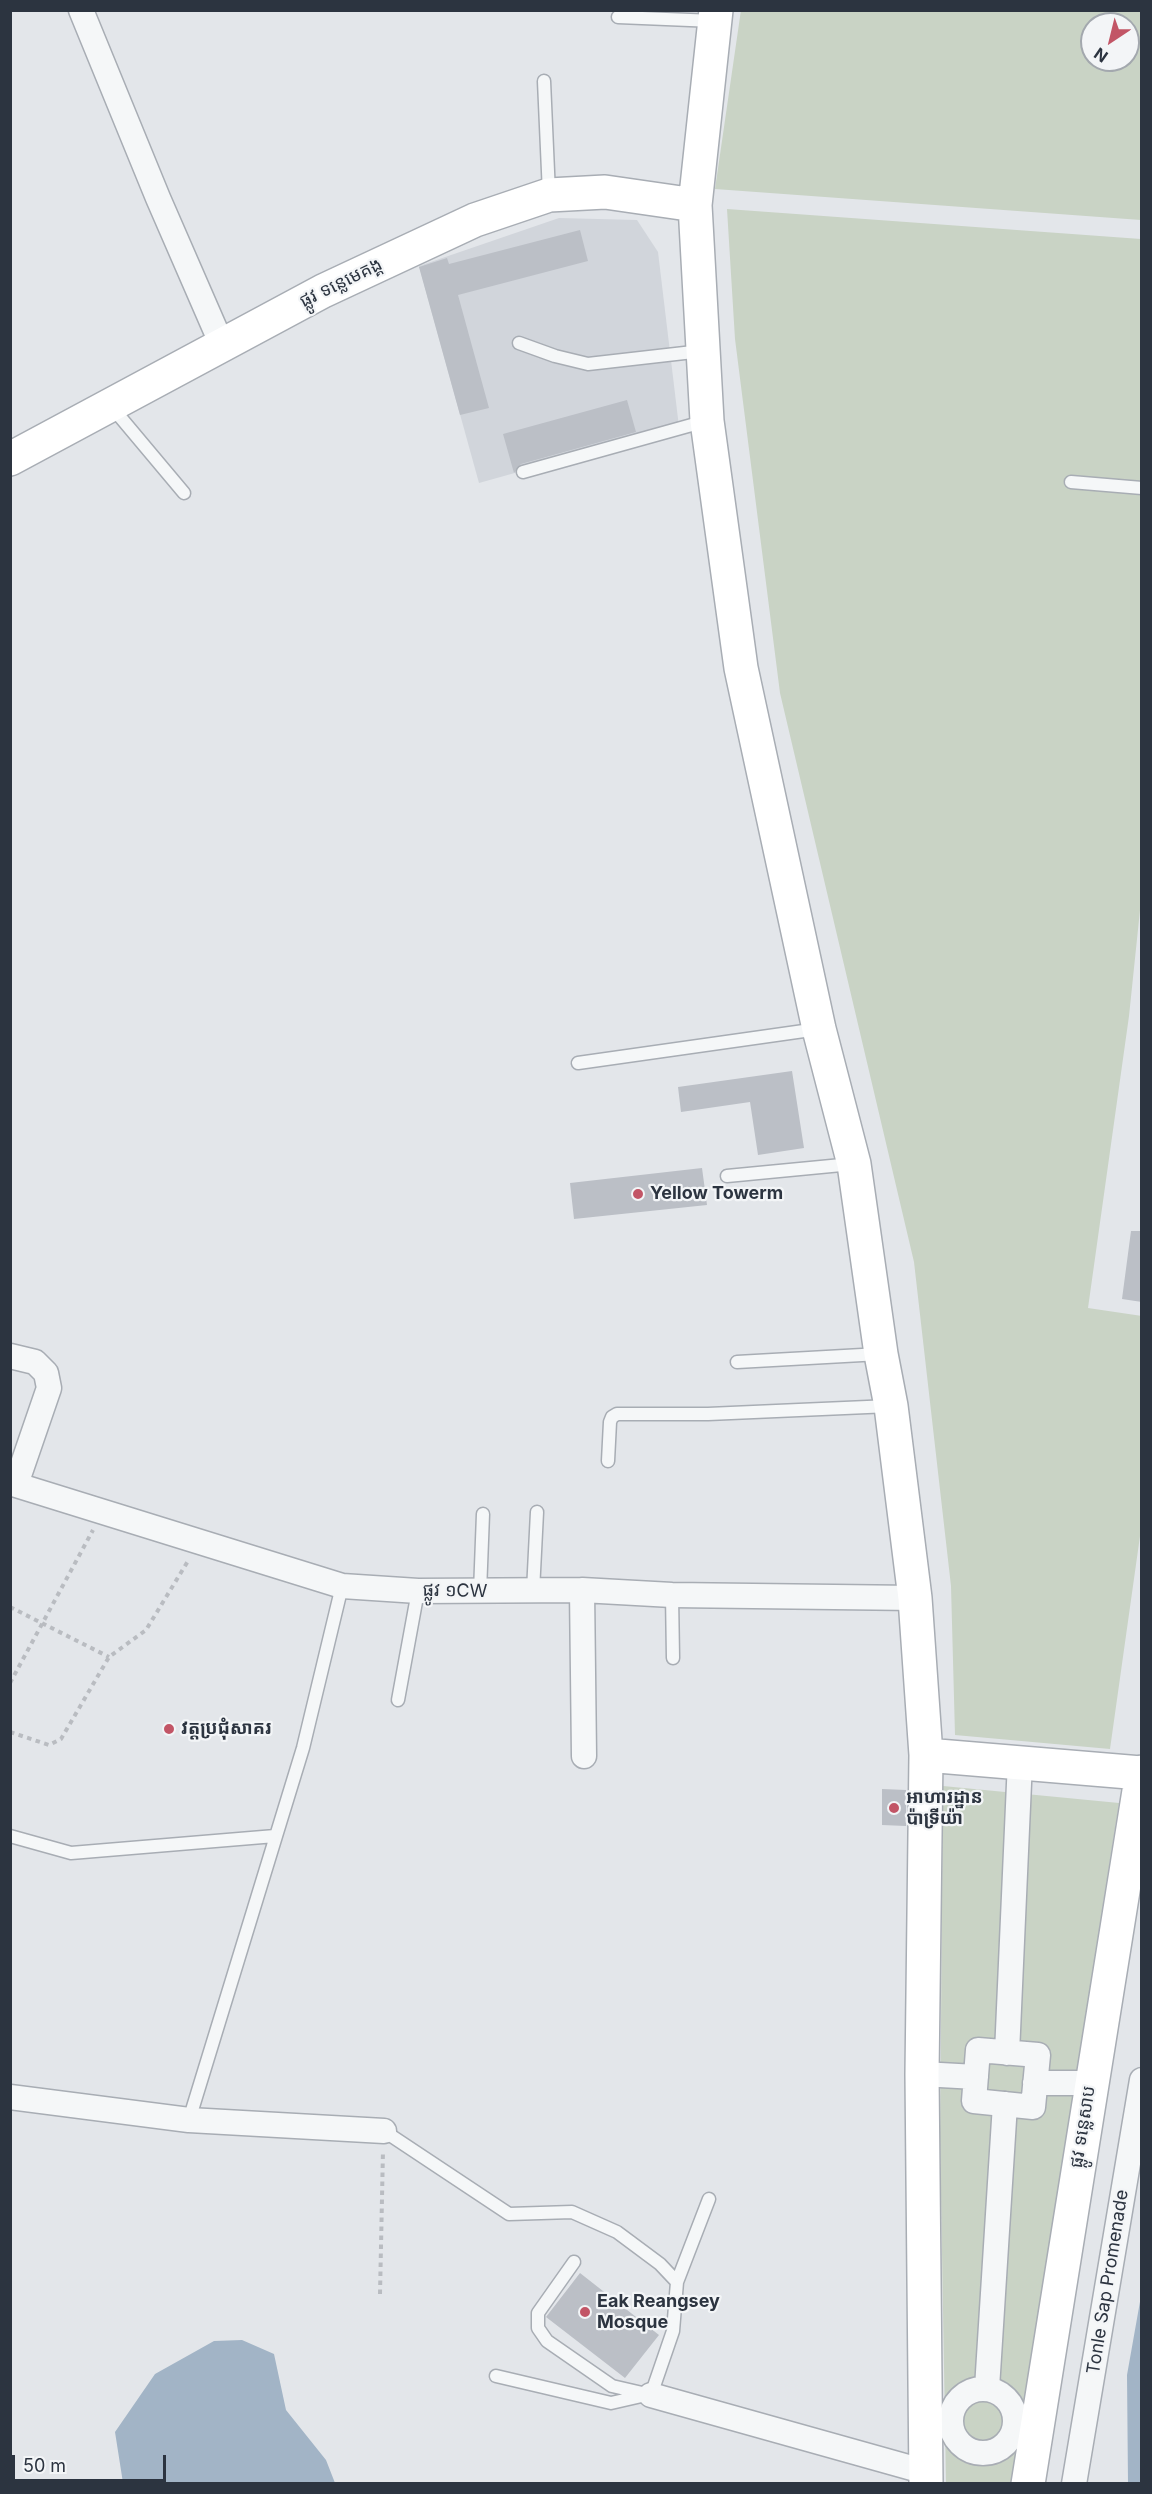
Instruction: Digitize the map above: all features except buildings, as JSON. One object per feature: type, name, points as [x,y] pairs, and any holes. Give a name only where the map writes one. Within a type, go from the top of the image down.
[{"type":"street","points":[[81,10],[158,198],[222,345]]},
{"type":"street","points":[[651,2395],[926,2478],[938,2420],[922,2074],[926,1755],[915,1598],[891,1406],[881,1354],[854,1164],[819,1029],[741,668],[707,421],[695,205],[716,16]]},
{"type":"street","name":"ផ្លូវ ទន្លេមេគង្គ","points":[[10,459],[323,291],[475,220],[549,195],[605,192],[695,205]]},
{"type":"street","points":[[10,1356],[35,1362],[46,1373],[49,1388],[13,1484]]},
{"type":"street","name":"ផ្លូវ ១CW","points":[[13,1484],[342,1586],[418,1591],[582,1590],[672,1595],[915,1598]]},
{"type":"street","points":[[582,1590],[584,1756]]},
{"type":"street","points":[[926,1755],[1020,1761],[1141,1773]]},
{"type":"street","points":[[1007,2053],[1020,1761]]},
{"type":"street","name":"ផ្លូវ ទន្លេសាប","points":[[1028,2484],[1026,2427],[1090,2083],[1141,1773]]},
{"type":"street","points":[[978,2050],[1038,2055],[1033,2107],[974,2101],[976,2077],[978,2050]]},
{"type":"street","points":[[922,2074],[976,2077]]},
{"type":"street","name":"Tonle Sap Promenade","points":[[1074,2484],[1142,2080]]},
{"type":"street","points":[[1035,2082],[1090,2083]]},
{"type":"street","points":[[10,2097],[189,2120],[384,2132]]},
{"type":"street","points":[[987,2388],[1005,2104]]},
{"type":"street","points":[[979,2388],[987,2388],[1005,2397],[1026,2427],[1001,2449],[980,2454],[965,2448],[938,2420],[963,2395],[979,2388]]},
{"type":"lane","points":[[618,17],[716,16]]},
{"type":"lane","points":[[544,81],[549,195]]},
{"type":"lane","points":[[519,343],[555,356],[588,364],[702,351]]},
{"type":"lane","points":[[110,405],[183,493]]},
{"type":"lane","points":[[523,472],[707,421]]},
{"type":"lane","points":[[1071,482],[1142,488]]},
{"type":"lane","points":[[578,1063],[819,1029]]},
{"type":"lane","points":[[727,1176],[854,1164]]},
{"type":"lane","points":[[737,1362],[881,1354]]},
{"type":"lane","points":[[608,1461],[610,1422],[617,1414],[708,1414],[891,1406]]},
{"type":"lane","points":[[533,1591],[537,1512]]},
{"type":"lane","points":[[480,1592],[483,1514]]},
{"type":"lane","points":[[189,2120],[303,1748],[342,1586]]},
{"type":"lane","points":[[398,1700],[418,1591]]},
{"type":"lane","points":[[672,1595],[673,1658]]},
{"type":"lane","points":[[10,1836],[71,1852],[275,1836]]},
{"type":"lane","points":[[384,2132],[509,2214],[572,2212],[617,2232],[660,2264],[677,2282]]},
{"type":"lane","points":[[651,2395],[673,2331],[677,2282],[709,2199]]},
{"type":"lane","points":[[574,2262],[538,2313],[538,2328],[547,2341],[612,2386],[651,2395]]},
{"type":"lane","points":[[496,2376],[611,2403],[651,2395]]},
{"type":"path","points":[[10,1683],[103,1511]]},
{"type":"path","points":[[10,1732],[49,1745],[61,1739],[109,1657],[146,1630],[200,1541]]},
{"type":"path","points":[[10,1607],[109,1657]]},
{"type":"path","points":[[380,2294],[384,2132]]},
{"type":"shaded area","points":[[559,218],[637,220],[658,252],[679,427],[479,483],[419,266]]},
{"type":"green space","points":[[741,10],[1141,11],[1141,220],[715,189]]},
{"type":"green space","points":[[727,209],[1141,239],[1142,891],[1129,1016],[1088,1308],[1142,1316],[1141,1529],[1110,1749],[955,1735],[951,1586],[914,1262],[780,693],[735,339]]},
{"type":"green space","points":[[943,1786],[1119,1803],[1015,2483],[946,2483],[940,2137]]},
{"type":"water","points":[[1141,2296],[1141,2483],[1128,2483],[1127,2375]]},
{"type":"water","points":[[242,2340],[274,2354],[286,2410],[326,2460],[335,2483],[123,2483],[115,2432],[155,2374],[214,2341]]},
{"type":"place","name":"Yellow Towerm","points":[[638,1194]]},
{"type":"place","name":"វត្តប្រជុំសាគរ","points":[[169,1729]]},
{"type":"place","name":"អាហារដ្ឋាន ប៉ាទ្រីយ៉ា","points":[[894,1808]]},
{"type":"place","name":"Eak Reangsey Mosque","points":[[585,2312]]}]
